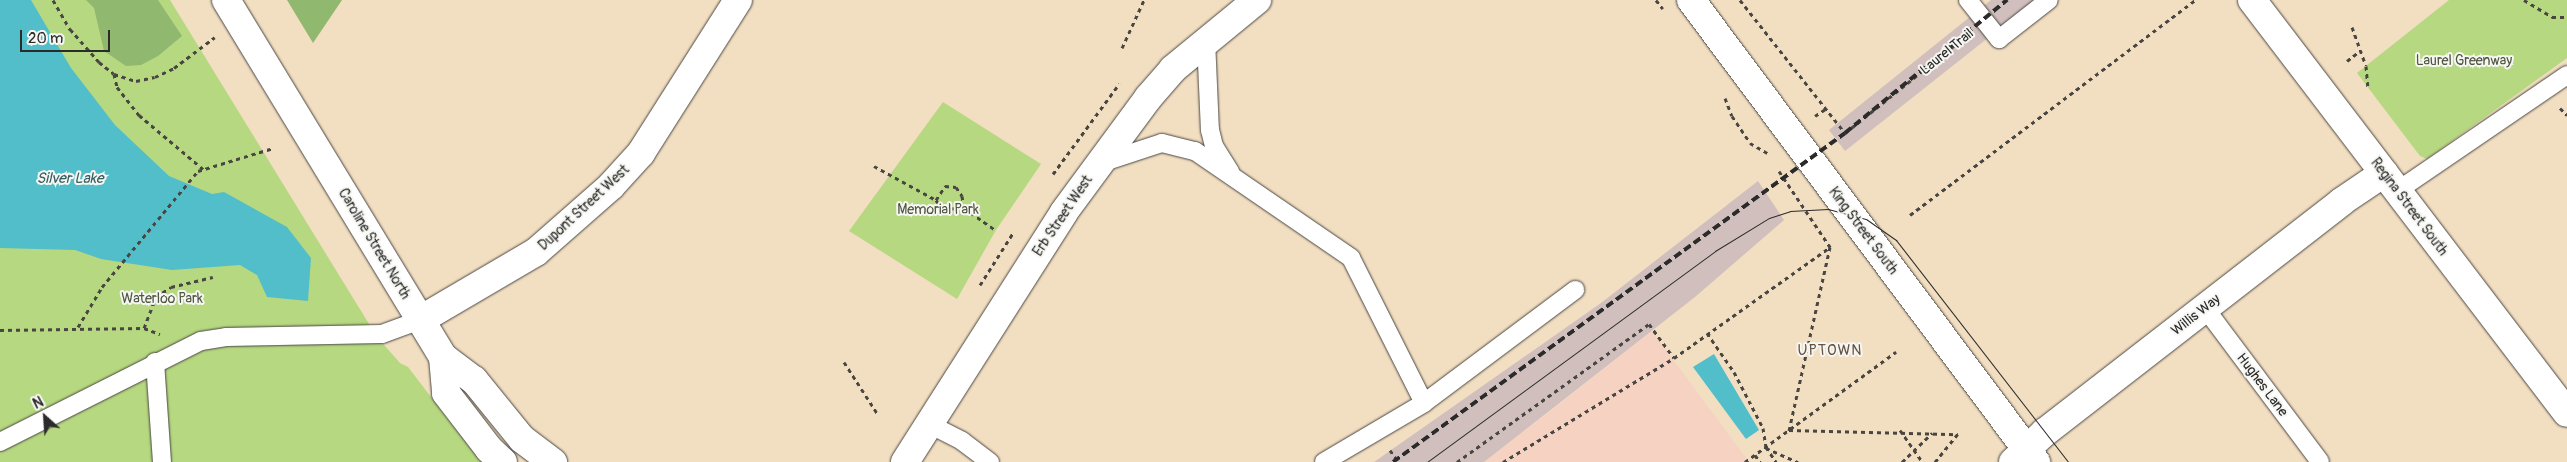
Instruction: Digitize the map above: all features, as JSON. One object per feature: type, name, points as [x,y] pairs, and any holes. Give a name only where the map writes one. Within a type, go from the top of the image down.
[{"type":"main road","name":"Dupont Street West","points":[[420,320],[536,252],[611,186],[641,153],[738,0]]},
{"type":"main road","name":"King Street South","points":[[1691,0],[2025,458]]},
{"type":"main road","name":"Regina Street South","points":[[2252,0],[2567,413]]},
{"type":"main road","name":"Erb Street West","points":[[905,462],[1098,164],[1173,69],[1247,3]]},
{"type":"main road","name":"Caroline Street North","points":[[232,11],[443,357],[474,380],[522,439],[553,462]]},
{"type":"main road","name":"Willis Way","points":[[2025,458],[2205,308],[2341,202],[2390,182]]},
{"type":"main road","points":[[443,357],[446,393],[489,449],[503,462]]},
{"type":"lane","points":[[1968,0],[1999,39],[2049,0]]},
{"type":"lane","points":[[1206,40],[1210,130],[1214,146],[1233,176]]},
{"type":"lane","points":[[2390,182],[2567,75]]},
{"type":"lane","points":[[1098,164],[1162,143],[1195,151],[1351,258],[1424,403]]},
{"type":"lane","points":[[1324,462],[1424,403],[1576,290]]},
{"type":"lane","name":"Hughes Lane","points":[[2205,308],[2320,462]]},
{"type":"lane","points":[[0,442],[155,362],[201,341],[226,336],[382,334],[420,320]]},
{"type":"lane","points":[[155,362],[162,462]]},
{"type":"lane","points":[[929,424],[962,441],[990,462]]},
{"type":"path","points":[[53,0],[70,29],[114,74],[136,81],[155,78],[174,68],[232,11]]},
{"type":"path","points":[[1122,48],[1144,0]]},
{"type":"path","points":[[1740,0],[1827,108],[1809,121]]},
{"type":"path","points":[[1910,215],[2195,0]]},
{"type":"path","points":[[2524,0],[2552,17],[2567,17]]},
{"type":"path","name":"Laurel Trail","points":[[1827,108],[1845,133],[1980,25],[1999,39]]},
{"type":"path","points":[[2352,27],[2366,66],[2368,87]]},
{"type":"path","points":[[2348,61],[2360,51]]},
{"type":"path","points":[[114,74],[117,87],[128,102],[203,170]]},
{"type":"path","points":[[2559,107],[2567,115]]},
{"type":"path","points":[[78,327],[102,287],[198,171],[274,148]]},
{"type":"path","points":[[1775,165],[1830,248],[1789,430]]},
{"type":"path","points":[[874,166],[936,200],[942,208],[964,208],[996,230]]},
{"type":"path","points":[[936,200],[945,186],[956,188],[962,196],[964,208]]},
{"type":"path","points":[[1503,462],[1674,358],[1706,333],[1830,248]]},
{"type":"path","points":[[144,328],[156,298],[171,287],[213,278]]},
{"type":"path","points":[[1457,462],[1649,324],[1674,358]]},
{"type":"path","points":[[0,330],[78,327],[144,328],[163,336],[172,354]]},
{"type":"path","points":[[1706,333],[1734,372],[1763,428],[1766,448],[1776,462]]},
{"type":"path","points":[[1745,462],[1896,352]]},
{"type":"path","points":[[844,362],[877,413]]},
{"type":"path","points":[[1789,430],[1900,430],[1958,434],[1935,462]]},
{"type":"path","points":[[1900,430],[1922,462]]},
{"type":"path","points":[[1902,462],[1932,432]]},
{"type":"path","points":[[1766,448],[1798,462]]},
{"type":"path","points":[[1755,455],[1760,462]]},
{"type":"shaded area","points":[[1991,0],[2036,0],[1845,151],[1829,130]]},
{"type":"shaded area","points":[[1758,181],[1784,220],[1695,297],[1484,462],[1374,462],[1601,303]]},
{"type":"shaded area","points":[[1652,331],[1749,462],[1484,462],[1552,410]]},
{"type":"green space","name":"Waterloo Park","points":[[0,0],[170,0],[377,337],[400,363],[408,367],[481,462],[0,462]]},
{"type":"green space","points":[[86,0],[158,0],[182,36],[158,56],[141,65],[126,66],[104,51],[94,8]]},
{"type":"green space","points":[[287,0],[342,0],[313,43]]},
{"type":"green space","name":"Laurel Greenway","points":[[2449,0],[2567,0],[2567,58],[2427,159],[2420,156],[2357,73]]},
{"type":"green space","name":"Memorial Park","points":[[943,102],[1041,164],[996,230],[957,299],[849,231]]},
{"type":"water","name":"Silver Lake","points":[[0,0],[31,0],[71,68],[115,125],[169,176],[212,194],[224,192],[287,227],[311,258],[308,301],[267,297],[257,275],[240,265],[172,270],[101,259],[75,250],[0,248]]},
{"type":"water","points":[[1714,354],[1759,430],[1746,439],[1693,367]]},
{"type":"tram line","points":[[1427,462],[1715,251],[1769,218],[1790,211],[1828,209],[1866,219],[1896,240],[2068,462]]},
{"type":"railway","points":[[1393,462],[1845,133],[2007,0]]},
{"type":"district","name":"UPTOWN","points":[[1830,351]]}]
